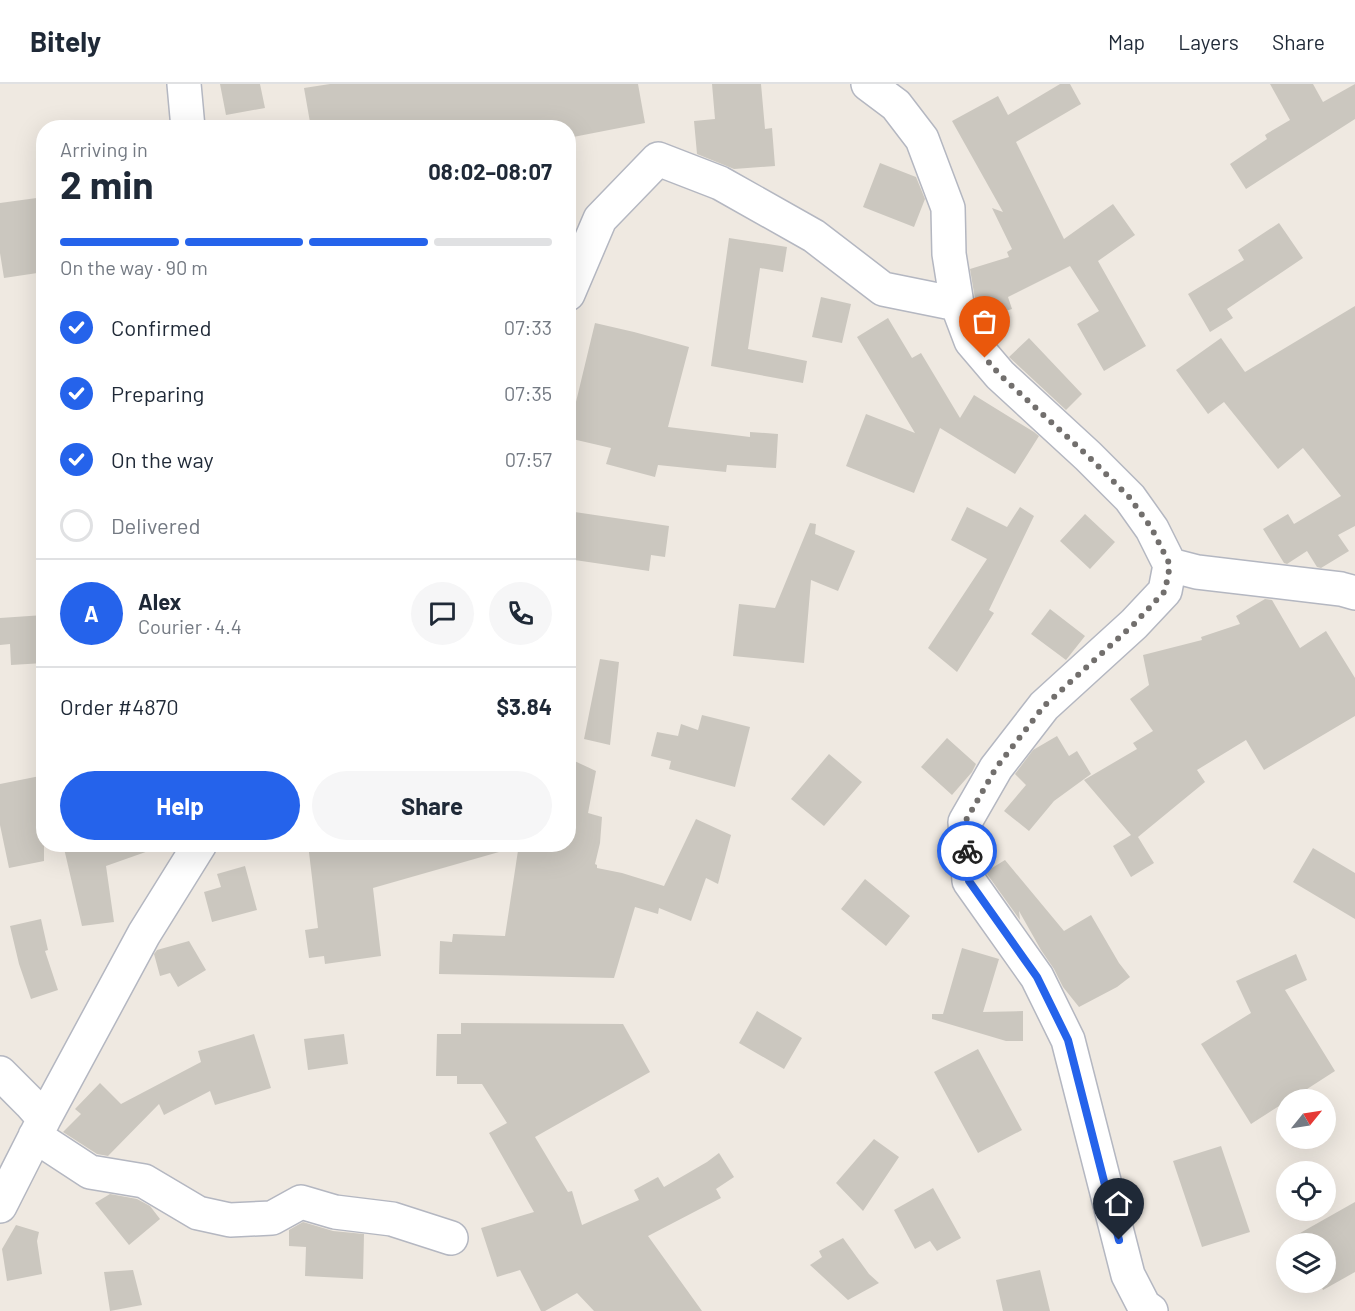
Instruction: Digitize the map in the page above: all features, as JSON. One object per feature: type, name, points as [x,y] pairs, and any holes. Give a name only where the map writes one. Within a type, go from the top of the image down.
[{"type":"street","points":[[184,84],[187,120]]},
{"type":"street","points":[[868,84],[897,105],[922,139],[948,208],[949,254],[957,304],[970,341],[1000,375],[1130,498],[1152,529],[1170,565],[1165,591],[1134,624],[1044,706],[996,768],[965,822],[969,881],[1037,977],[1068,1040],[1128,1275],[1145,1309]]},
{"type":"street","points":[[576,275],[600,219],[658,159],[720,183],[814,236],[883,289],[957,304]]},
{"type":"street","points":[[1170,565],[1197,572],[1341,589],[1355,593]]},
{"type":"street","points":[[0,1206],[39,1128],[144,934],[195,852]]},
{"type":"street","points":[[0,1073],[30,1103],[39,1128],[90,1172],[144,1181],[198,1213],[230,1220],[272,1218],[301,1202],[335,1212],[392,1219],[452,1238]]},
{"type":"building","points":[[220,84],[260,84],[265,108],[226,115]]},
{"type":"building","points":[[330,84],[638,84],[645,123],[576,136],[576,120],[310,120],[304,88]]},
{"type":"building","points":[[712,84],[761,84],[765,129],[772,128],[775,166],[734,169],[697,154],[694,121],[715,119]]},
{"type":"building","points":[[1060,84],[1070,84],[1081,104],[1016,142],[1064,239],[1113,204],[1135,235],[1098,261],[1146,346],[1104,371],[1077,324],[1099,311],[1070,266],[1008,297],[1012,309],[982,318],[975,299],[970,269],[1009,257],[1007,252],[1012,249],[992,208],[1003,212],[952,121],[998,96],[1008,115]]},
{"type":"building","points":[[1270,84],[1313,84],[1323,102],[1355,84],[1355,119],[1246,189],[1230,164],[1267,139],[1265,135],[1290,120]]},
{"type":"building","points":[[880,163],[916,177],[925,199],[914,227],[863,207]]},
{"type":"building","points":[[36,198],[36,273],[4,278],[0,253],[0,203]]},
{"type":"building","points":[[1279,223],[1303,258],[1227,309],[1233,318],[1210,332],[1188,294],[1244,260],[1238,250]]},
{"type":"building","points":[[729,238],[787,247],[783,272],[760,268],[748,349],[807,361],[803,383],[711,366]]},
{"type":"building","points":[[821,297],[851,304],[842,343],[812,337]]},
{"type":"building","points":[[1355,306],[1355,526],[1338,535],[1349,551],[1321,568],[1317,567],[1307,551],[1287,564],[1284,563],[1263,529],[1288,514],[1294,524],[1341,496],[1303,448],[1278,469],[1224,402],[1208,414],[1176,370],[1221,338],[1245,372]]},
{"type":"building","points":[[888,318],[912,358],[921,353],[960,418],[974,395],[1039,436],[1015,474],[940,428],[914,493],[846,466],[866,414],[915,433],[857,337]]},
{"type":"building","points":[[595,323],[689,347],[668,427],[750,437],[750,432],[778,434],[776,468],[727,465],[726,472],[658,465],[655,477],[606,464],[611,448],[576,440],[576,402]]},
{"type":"building","points":[[1029,338],[1082,394],[1066,410],[1009,357]]},
{"type":"building","points":[[967,507],[1007,527],[1020,507],[1034,516],[989,610],[994,613],[957,672],[928,648],[987,559],[951,540]]},
{"type":"building","points":[[576,512],[669,526],[665,557],[651,555],[649,571],[576,560]]},
{"type":"building","points":[[1085,514],[1115,542],[1090,569],[1060,541]]},
{"type":"building","points":[[810,523],[816,524],[815,534],[855,551],[838,591],[811,580],[804,663],[733,656],[739,604],[775,608]]},
{"type":"building","points":[[1265,599],[1272,600],[1300,648],[1326,631],[1355,678],[1355,716],[1264,770],[1246,740],[1197,770],[1205,782],[1138,837],[1154,863],[1131,877],[1113,846],[1131,835],[1084,780],[1137,749],[1133,743],[1153,731],[1130,699],[1149,685],[1143,655],[1202,640],[1201,637],[1240,624],[1236,616]]},
{"type":"building","points":[[1050,609],[1085,636],[1066,660],[1031,634]]},
{"type":"building","points":[[36,616],[36,663],[11,665],[10,644],[0,645],[0,618]]},
{"type":"building","points":[[600,659],[619,662],[610,745],[584,739]]},
{"type":"building","points":[[702,715],[750,727],[735,787],[669,769],[671,761],[651,756],[657,732],[678,736],[681,724],[698,730]]},
{"type":"building","points":[[1057,736],[1069,756],[1077,751],[1091,774],[1054,801],[1029,831],[1004,811],[1026,785],[1015,774],[1033,750]]},
{"type":"building","points":[[947,738],[976,764],[952,795],[921,767]]},
{"type":"building","points":[[829,754],[862,782],[824,826],[791,799]]},
{"type":"building","points":[[576,762],[596,771],[588,813],[602,817],[600,843],[595,864],[597,868],[664,886],[696,819],[731,835],[718,884],[706,878],[691,921],[659,908],[658,914],[635,907],[614,978],[439,974],[440,941],[452,942],[453,934],[505,936],[518,852],[576,852]]},
{"type":"building","points":[[36,777],[36,852],[44,852],[44,861],[9,868],[0,825],[0,784]]},
{"type":"building","points":[[1313,848],[1355,873],[1355,919],[1293,882]]},
{"type":"building","points":[[65,852],[146,852],[106,866],[114,922],[82,926]]},
{"type":"building","points":[[309,852],[499,852],[373,888],[381,956],[325,964],[324,956],[309,958],[305,930],[318,928]]},
{"type":"building","points":[[1005,860],[1064,931],[1091,915],[1119,963],[1130,977],[1117,987],[1079,1007],[1063,987],[1019,911],[1020,920],[987,874],[987,871]]},
{"type":"building","points":[[245,866],[257,910],[212,922],[204,892],[221,887],[217,874]]},
{"type":"building","points":[[865,879],[910,916],[886,946],[841,909]]},
{"type":"building","points":[[41,919],[48,950],[45,951],[58,990],[31,999],[19,964],[10,926]]},
{"type":"building","points":[[189,941],[206,970],[178,987],[170,973],[160,976],[154,954],[157,950]]},
{"type":"building","points":[[962,948],[999,959],[983,1012],[1023,1011],[1023,1041],[1006,1041],[932,1019],[932,1014],[943,1014]]},
{"type":"building","points":[[1296,954],[1307,980],[1285,990],[1335,1071],[1307,1089],[1276,1089],[1276,1108],[1251,1124],[1201,1044],[1251,1013],[1236,981]]},
{"type":"building","points":[[757,1011],[802,1038],[784,1069],[739,1043]]},
{"type":"building","points":[[461,1023],[623,1024],[650,1072],[535,1137],[568,1192],[572,1191],[582,1225],[639,1200],[634,1190],[658,1177],[664,1187],[719,1153],[734,1177],[716,1189],[721,1198],[648,1236],[702,1311],[594,1311],[577,1293],[541,1311],[520,1270],[497,1277],[481,1228],[534,1212],[489,1133],[507,1123],[482,1084],[457,1084],[457,1076],[436,1076],[437,1034],[461,1034]]},
{"type":"building","points":[[254,1034],[271,1088],[215,1105],[210,1091],[164,1115],[159,1104],[108,1156],[97,1154],[63,1132],[81,1114],[75,1109],[100,1083],[121,1104],[201,1062],[198,1051]]},
{"type":"building","points":[[344,1034],[348,1064],[308,1070],[304,1039]]},
{"type":"building","points":[[978,1049],[1022,1130],[978,1153],[934,1072]]},
{"type":"building","points":[[874,1139],[899,1157],[863,1211],[836,1183]]},
{"type":"building","points":[[1221,1146],[1250,1232],[1202,1247],[1173,1161]]},
{"type":"building","points":[[933,1188],[961,1238],[937,1251],[930,1241],[915,1249],[894,1210]]},
{"type":"building","points":[[110,1194],[137,1199],[150,1206],[160,1219],[129,1245],[95,1203]]},
{"type":"building","points":[[1355,1202],[1355,1272],[1336,1283],[1336,1233],[1300,1233],[1321,1221],[1336,1221],[1336,1213]]},
{"type":"building","points":[[303,1222],[333,1231],[364,1234],[363,1279],[305,1276],[306,1247],[289,1246],[289,1230]]},
{"type":"building","points":[[16,1225],[39,1232],[37,1241],[42,1274],[7,1281],[2,1249]]},
{"type":"building","points":[[843,1238],[869,1274],[879,1283],[848,1300],[810,1265],[822,1257],[819,1251]]},
{"type":"building","points":[[133,1270],[142,1305],[110,1311],[104,1272]]},
{"type":"building","points":[[1040,1270],[1050,1311],[1003,1311],[996,1280]]},
{"type":"way so far","points":[[967,851],[965,822],[996,768],[1044,706],[1134,624],[1165,591],[1170,565],[1152,529],[1130,498],[1000,375],[985,358]]},
{"type":"route","points":[[967,851],[969,881],[1037,977],[1068,1040],[1119,1240]]}]
